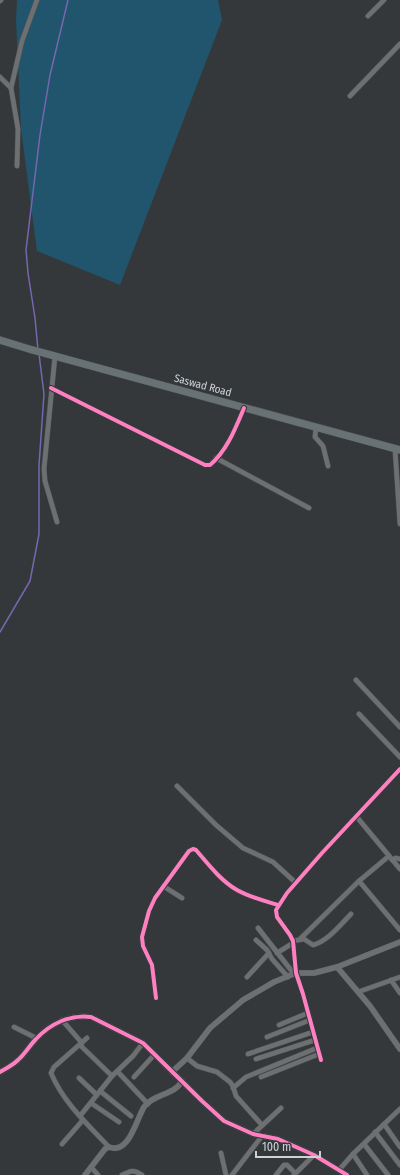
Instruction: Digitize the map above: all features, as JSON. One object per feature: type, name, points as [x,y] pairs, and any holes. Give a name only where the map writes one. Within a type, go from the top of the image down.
[{"type":"highway","name":"Saswad Road","points":[[0,340],[397,449]]},
{"type":"street","points":[[16,166],[18,129],[11,88],[22,41],[37,0]]},
{"type":"street","points":[[368,16],[384,0]]},
{"type":"street","points":[[350,96],[400,44]]},
{"type":"street","points":[[0,77],[11,88]]},
{"type":"street","points":[[55,356],[44,469],[45,481],[57,522]]},
{"type":"street","points":[[51,388],[205,465],[210,465],[216,458],[234,431],[244,408]]},
{"type":"street","points":[[316,427],[314,433],[323,446],[328,466]]},
{"type":"street","points":[[397,449],[400,524]]},
{"type":"street","points":[[216,458],[309,508]]},
{"type":"street","points":[[356,680],[400,727]]},
{"type":"street","points":[[359,714],[400,757]]},
{"type":"street","points":[[320,1060],[303,994],[295,974],[293,942],[278,917],[276,910],[278,905],[296,883],[400,769]]},
{"type":"street","points":[[177,786],[216,825],[243,848],[273,862],[296,883]]},
{"type":"street","points":[[356,816],[400,869]]},
{"type":"street","points":[[156,998],[152,965],[143,946],[142,937],[149,911],[155,898],[182,860],[192,849],[196,850],[226,882],[235,889],[278,905]]},
{"type":"street","points":[[277,954],[293,942],[300,939],[359,881],[391,858],[400,859]]},
{"type":"street","points":[[359,881],[400,930]]},
{"type":"street","points":[[163,886],[182,898]]},
{"type":"street","points":[[300,939],[304,939],[313,945],[316,945],[326,938],[351,914]]},
{"type":"street","points":[[258,928],[277,954],[295,974]]},
{"type":"street","points":[[256,940],[269,953],[272,959],[288,977]]},
{"type":"street","points":[[172,1072],[187,1058],[210,1028],[243,1000],[274,982],[295,974],[314,973],[337,967],[400,942]]},
{"type":"street","points":[[247,976],[269,953]]},
{"type":"street","points":[[337,967],[358,992],[400,1050]]},
{"type":"street","points":[[358,992],[400,977]]},
{"type":"street","points":[[391,980],[400,993]]},
{"type":"street","points":[[279,1025],[308,1013]]},
{"type":"street","points":[[0,1072],[19,1060],[36,1038],[51,1026],[62,1020],[82,1016],[91,1017],[143,1043],[224,1121],[253,1134],[278,1139],[314,1155],[347,1175]]},
{"type":"street","points":[[62,1020],[81,1044],[112,1076]]},
{"type":"street","points":[[267,1037],[310,1020]]},
{"type":"street","points":[[14,1027],[36,1038]]},
{"type":"street","points":[[248,1054],[313,1032]]},
{"type":"street","points":[[87,1038],[54,1067],[51,1074],[61,1093],[109,1147],[120,1147],[132,1134],[144,1108],[154,1098],[177,1088],[182,1081]]},
{"type":"street","points":[[256,1059],[315,1040]]},
{"type":"street","points":[[62,1144],[82,1118],[98,1093],[112,1076],[134,1056],[143,1043]]},
{"type":"street","points":[[233,1088],[246,1077],[317,1048]]},
{"type":"street","points":[[134,1077],[155,1054]]},
{"type":"street","points":[[261,1078],[319,1054]]},
{"type":"street","points":[[187,1058],[197,1066],[221,1075],[232,1084],[236,1096],[262,1125]]},
{"type":"street","points":[[118,1072],[148,1104]]},
{"type":"street","points":[[79,1078],[131,1116]]},
{"type":"street","points":[[91,1103],[119,1122]]},
{"type":"street","points":[[253,1134],[281,1108]]},
{"type":"street","points":[[339,1170],[352,1154],[400,1109]]},
{"type":"street","points":[[384,1124],[400,1147]]},
{"type":"street","points":[[375,1132],[400,1165]]},
{"type":"street","points":[[232,1175],[262,1136]]},
{"type":"street","points":[[364,1144],[388,1175]]},
{"type":"street","points":[[85,1175],[105,1149],[109,1147]]},
{"type":"street","points":[[221,1153],[226,1175]]},
{"type":"street","points":[[352,1154],[367,1175]]},
{"type":"street","points":[[276,1175],[284,1165],[286,1165],[294,1174],[314,1155]]},
{"type":"street","points":[[91,1167],[98,1175]]},
{"type":"street","points":[[122,1175],[132,1170],[142,1175]]},
{"type":"shaded area","points":[[17,0],[218,0],[222,20],[120,285],[37,251],[21,129],[16,20]]},
{"type":"waterway","points":[[38,350],[26,250],[40,135],[50,75],[68,0]]},
{"type":"waterway","points":[[0,632],[30,581],[39,534],[39,465],[44,394],[39,354]]},
{"type":"cycle path","points":[[51,388],[205,465],[210,465],[226,446],[244,408]]},
{"type":"cycle path","points":[[321,1060],[296,973],[293,941],[277,917],[276,910],[287,893],[322,853],[400,769]]},
{"type":"cycle path","points":[[156,998],[152,965],[143,946],[142,937],[149,911],[155,898],[189,851],[193,849],[196,850],[220,877],[237,890],[252,897],[278,905]]},
{"type":"cycle path","points":[[0,1072],[16,1062],[36,1039],[54,1025],[61,1021],[76,1017],[91,1017],[143,1043],[224,1121],[253,1134],[278,1139],[314,1155],[347,1175]]}]
